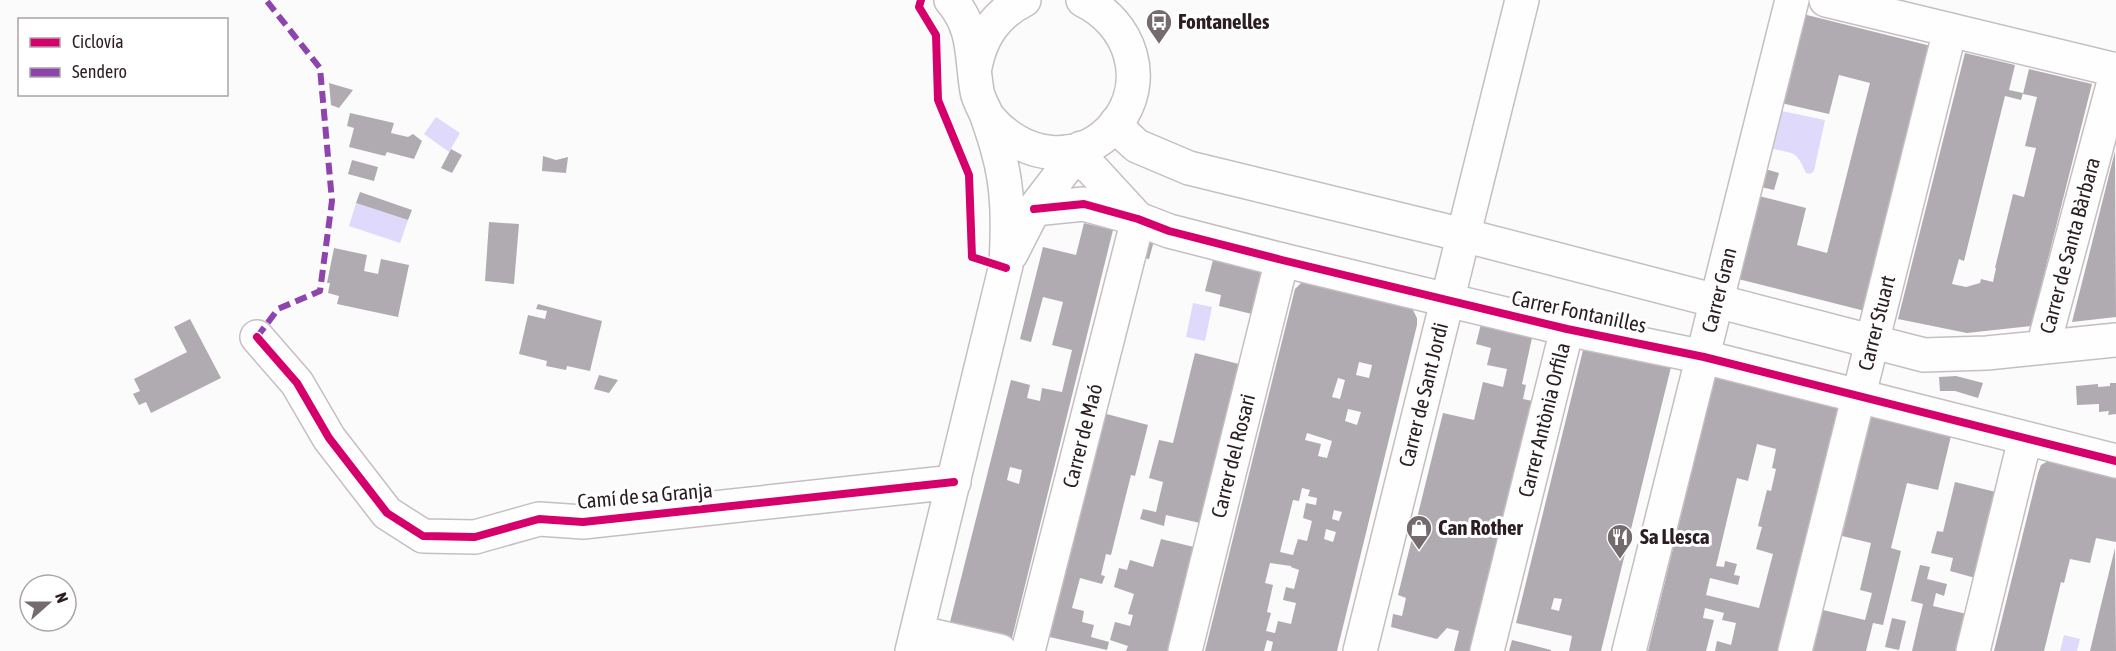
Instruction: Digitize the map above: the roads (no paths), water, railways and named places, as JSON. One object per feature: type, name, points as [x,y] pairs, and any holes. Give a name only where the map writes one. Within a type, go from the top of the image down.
[{"type":"street","points":[[951,0],[958,8],[966,26],[975,67],[977,92],[999,152],[1006,188],[1008,221],[1006,265],[914,642],[1000,651]]},
{"type":"street","points":[[975,67],[978,50],[985,34],[1007,9],[1024,0]]},
{"type":"street","points":[[1083,0],[1105,13],[1116,24],[1130,51]]},
{"type":"street","points":[[987,116],[1008,138],[1036,151],[1051,153],[1074,152],[1094,142],[1116,123],[1126,107],[1132,88],[1133,69],[1130,51],[1114,0]]},
{"type":"street","name":"Carrer de Sant Jordi","points":[[1360,651],[1522,0]]},
{"type":"street","name":"Carrer Gran","points":[[1629,651],[1792,0]]},
{"type":"street","points":[[1826,0],[2116,72]]},
{"type":"street","name":"Carrer Stuart","points":[[1795,651],[1950,30]]},
{"type":"street","name":"Carrer de Santa Bàrbara","points":[[2043,347],[2116,72]]},
{"type":"street","name":"Carrer Fontanilles","points":[[1116,123],[1137,146],[1189,168],[1463,235],[1924,356]]},
{"type":"street","points":[[1006,265],[1034,209],[1074,152]]},
{"type":"street","name":"Carrer Fontanilles","points":[[1074,152],[1137,219]]},
{"type":"street","name":"Carrer Fontanilles","points":[[1034,209],[1084,204],[1169,231],[1282,260],[1567,329],[1860,391],[2025,439],[2116,461]]},
{"type":"street","name":"Carrer de Maó","points":[[1028,651],[1137,219]]},
{"type":"street","name":"Carrer del Rosari","points":[[1185,651],[1282,260]]},
{"type":"street","name":"Carrer Antònia Orfila","points":[[1487,651],[1567,329]]},
{"type":"street","name":"Camí de sa Granja","points":[[257,337],[297,383],[329,438],[387,513],[423,536],[475,537],[539,519],[583,522],[954,482]]},
{"type":"street","points":[[1860,391],[1924,356],[1987,353],[2116,340]]},
{"type":"street","points":[[1973,651],[2025,439]]},
{"type":"place","name":"Fontanelles","points":[[1159,45]]},
{"type":"place","name":"Can Rother","points":[[1419,551]]},
{"type":"place","name":"Sa Llesca","points":[[1620,560]]}]
